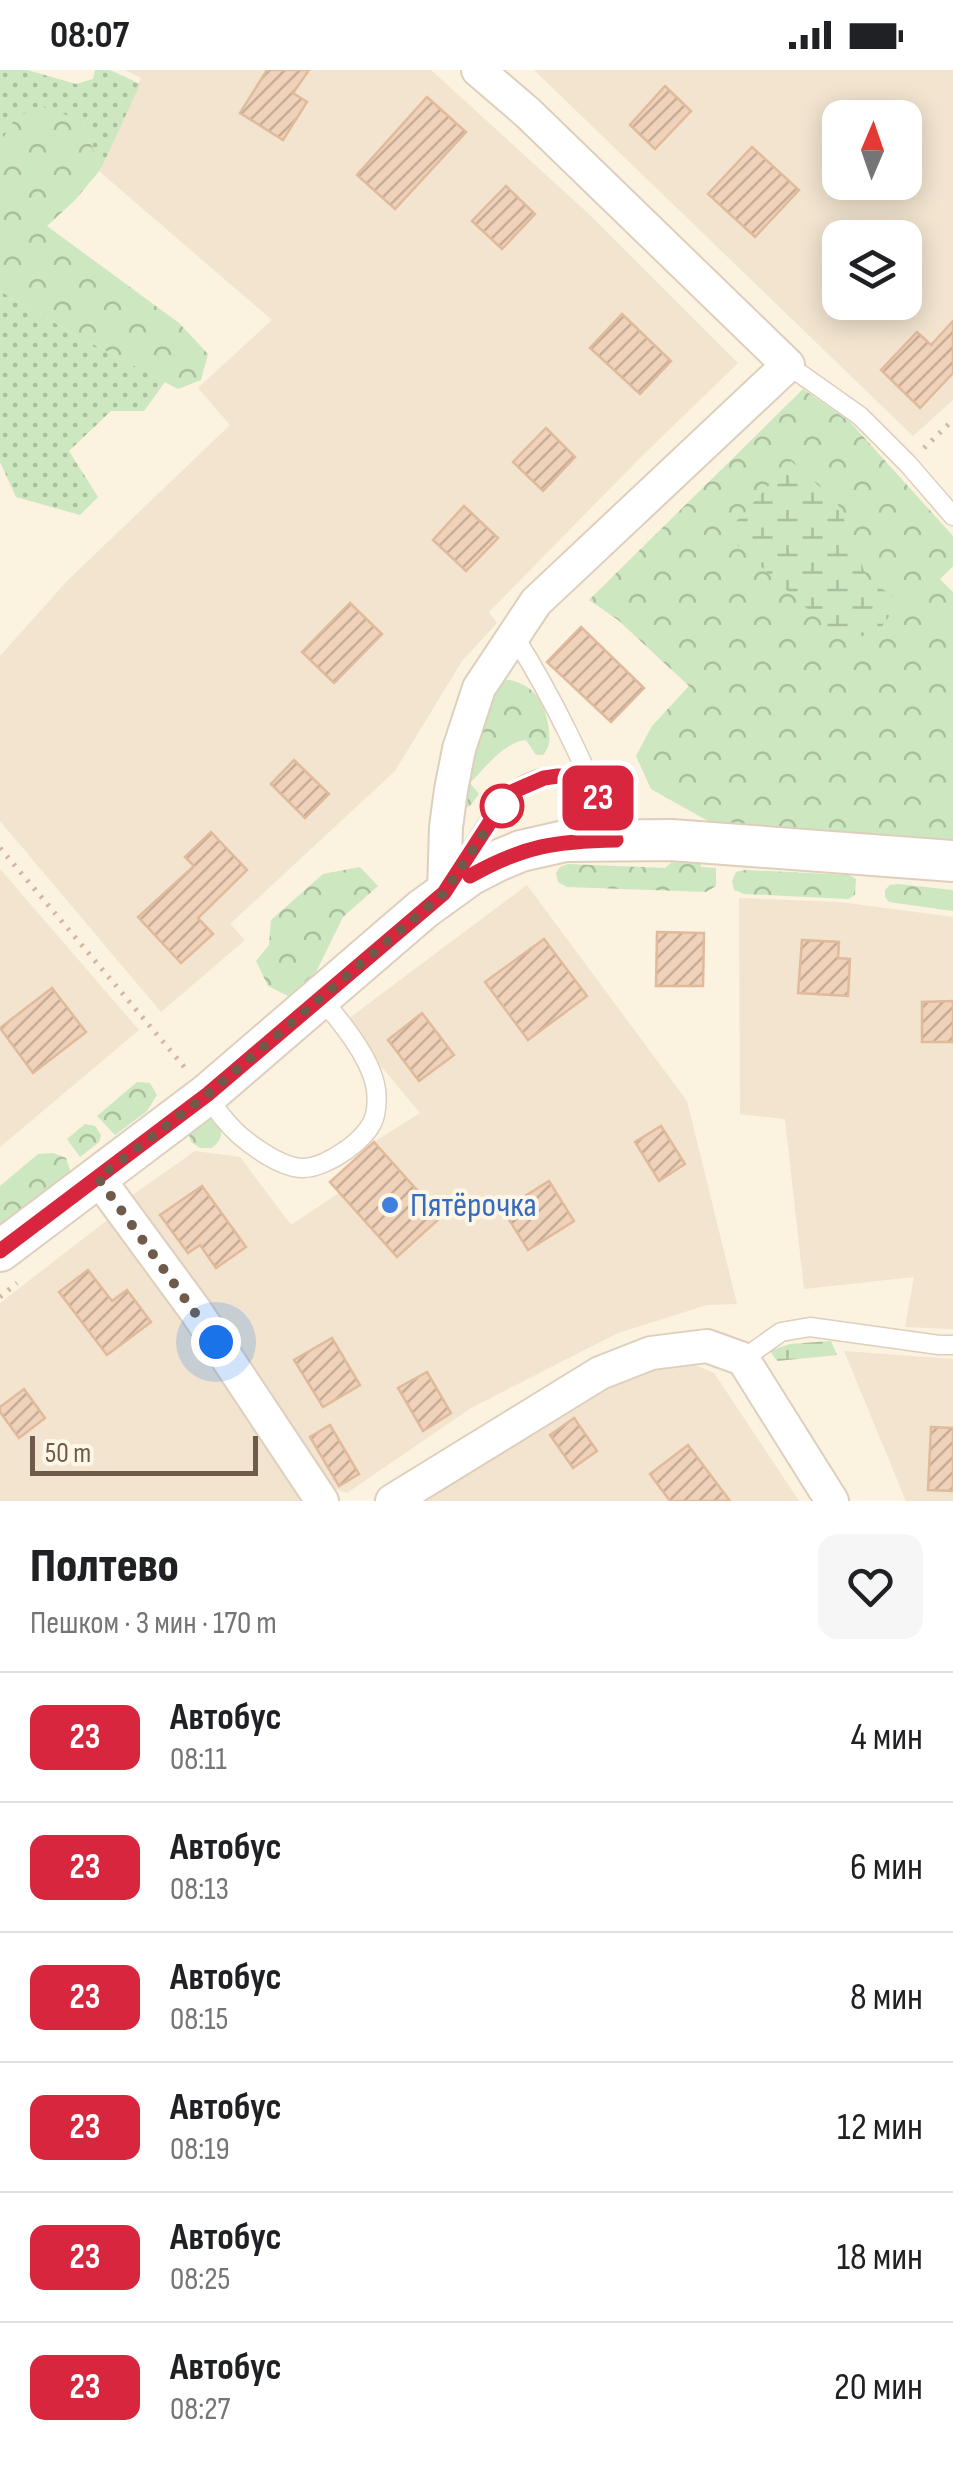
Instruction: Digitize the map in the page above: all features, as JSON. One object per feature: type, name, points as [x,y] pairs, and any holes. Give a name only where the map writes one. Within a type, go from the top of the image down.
[{"type":"street","points":[[444,893],[446,827],[458,750],[479,688],[536,602],[788,365],[528,113],[478,70]]},
{"type":"street","points":[[0,1252],[208,1094],[444,893],[496,861],[521,851],[565,842],[671,840],[953,861]]},
{"type":"street","points":[[98,1178],[195,1310],[322,1501]]},
{"type":"street","points":[[392,1501],[600,1373],[651,1353],[706,1346],[742,1358],[832,1501]]},
{"type":"lane","points":[[788,365],[860,416],[953,516]]},
{"type":"lane","points":[[514,636],[542,680],[616,840]]},
{"type":"lane","points":[[444,893],[514,791],[558,776],[583,778],[592,784]]},
{"type":"lane","points":[[208,1094],[224,1120],[242,1137],[283,1164],[304,1168],[326,1162],[356,1142],[370,1128],[375,1116],[375,1082],[347,1031],[322,998]]},
{"type":"lane","points":[[742,1358],[781,1332],[810,1326],[953,1345]]},
{"type":"path","points":[[908,464],[953,420]]},
{"type":"path","points":[[0,848],[208,1094]]},
{"type":"shaded area","points":[[125,70],[431,70],[591,216],[738,363],[489,612],[497,623],[462,661],[395,771],[230,924],[245,940],[161,1012],[0,821],[0,656],[67,581],[230,425],[198,388],[272,320],[100,172],[141,78]]},
{"type":"shaded area","points":[[534,70],[953,70],[953,400],[913,436]]},
{"type":"shaded area","points":[[0,869],[139,1030],[0,1147]]},
{"type":"shaded area","points":[[527,885],[687,1101],[737,1304],[707,1305],[618,1333],[471,1408],[347,1493],[333,1488],[127,1199],[195,1151],[240,1157],[291,1225],[339,1193],[330,1182],[374,1142],[420,1113],[344,1022]]},
{"type":"shaded area","points":[[739,898],[840,902],[953,917],[953,1329],[905,1327],[914,1277],[804,1289],[785,1119],[740,1114]]},
{"type":"shaded area","points":[[110,1218],[306,1501],[0,1501],[0,1303]]},
{"type":"shaded area","points":[[844,1351],[953,1359],[953,1501],[906,1501]]},
{"type":"shaded area","points":[[684,1360],[714,1373],[799,1501],[419,1501],[612,1375]]},
{"type":"green space","points":[[0,70],[27,70],[76,84],[93,79],[95,70],[110,70],[140,84],[101,169],[82,121],[0,143]]},
{"type":"green space","points":[[43,106],[82,121],[101,169],[47,226],[179,323],[208,354],[201,380],[178,389],[0,291],[0,143],[16,117]]},
{"type":"green space","points":[[0,291],[165,382],[144,411],[111,411],[69,451],[98,497],[80,515],[16,497],[0,462]]},
{"type":"green space","points":[[803,389],[850,422],[953,536],[953,566],[940,579],[953,592],[953,842],[717,826],[651,789],[636,756],[652,726],[689,686],[618,620],[589,600]]},
{"type":"green space","points":[[791,461],[837,502],[867,578],[900,601],[878,632],[843,641],[725,534]]},
{"type":"green space","points":[[500,679],[519,683],[538,698],[546,714],[549,744],[543,755],[536,755],[526,740],[503,751],[470,783],[479,794],[464,808],[462,772]]},
{"type":"green space","points":[[672,854],[699,856],[701,867],[716,868],[716,886],[706,892],[567,887],[558,882],[556,873],[568,864],[665,868],[671,863]]},
{"type":"green space","points":[[360,867],[378,886],[343,917],[316,972],[288,996],[268,986],[256,961],[269,945],[271,920],[323,874]]},
{"type":"green space","points":[[736,872],[849,875],[856,879],[855,895],[848,899],[744,894],[734,890],[732,881]]},
{"type":"green space","points":[[898,884],[953,890],[953,911],[889,902],[885,890]]},
{"type":"green space","points":[[137,1082],[150,1083],[157,1095],[147,1111],[115,1135],[97,1116]]},
{"type":"green space","points":[[211,1117],[218,1124],[221,1137],[211,1148],[200,1148],[191,1142],[188,1131]]},
{"type":"green space","points":[[85,1124],[95,1126],[101,1135],[99,1142],[80,1157],[67,1139]]},
{"type":"green space","points":[[53,1153],[66,1158],[70,1170],[66,1176],[0,1226],[0,1186],[38,1154]]},
{"type":"green space","points":[[831,1341],[837,1355],[777,1361],[770,1351],[790,1344]]},
{"type":"building","points":[[267,70],[309,70],[293,93],[307,102],[283,140],[240,113]]},
{"type":"building","points":[[665,86],[691,111],[655,149],[630,125]]},
{"type":"building","points":[[427,97],[466,132],[395,209],[357,175]]},
{"type":"building","points":[[752,147],[799,190],[755,237],[708,194]]},
{"type":"building","points":[[506,186],[535,214],[502,249],[472,221]]},
{"type":"building","points":[[622,314],[671,361],[640,394],[590,348]]},
{"type":"building","points":[[953,321],[953,373],[920,408],[881,370],[917,332],[931,345]]},
{"type":"building","points":[[546,428],[575,457],[543,491],[513,462]]},
{"type":"building","points":[[464,506],[498,538],[466,571],[433,540]]},
{"type":"building","points":[[350,603],[382,634],[334,683],[302,652]]},
{"type":"building","points":[[581,627],[644,688],[611,722],[547,662]]},
{"type":"building","points":[[294,760],[329,794],[305,818],[271,784]]},
{"type":"building","points":[[211,832],[247,870],[198,918],[213,934],[181,963],[138,917],[194,866],[185,857]]},
{"type":"building","points":[[657,932],[704,933],[703,986],[656,986]]},
{"type":"building","points":[[544,939],[587,996],[528,1040],[485,982]]},
{"type":"building","points":[[802,940],[839,942],[838,958],[850,959],[848,996],[798,993]]},
{"type":"building","points":[[52,988],[86,1032],[33,1073],[0,1028]]},
{"type":"building","points":[[953,1001],[953,1042],[922,1042],[922,1002]]},
{"type":"building","points":[[422,1013],[454,1055],[419,1081],[388,1040]]},
{"type":"building","points":[[661,1126],[685,1164],[659,1181],[635,1142]]},
{"type":"building","name":"Пятёрочка","points":[[374,1142],[441,1217],[397,1257],[330,1182]]},
{"type":"building","points":[[549,1181],[574,1221],[528,1250],[503,1210]]},
{"type":"building","points":[[202,1186],[246,1247],[216,1268],[200,1245],[188,1253],[160,1215]]},
{"type":"building","points":[[88,1270],[112,1301],[127,1290],[151,1322],[107,1355],[59,1292]]},
{"type":"building","points":[[332,1338],[360,1385],[323,1407],[294,1360]]},
{"type":"building","points":[[427,1372],[451,1413],[423,1431],[398,1388]]},
{"type":"building","points":[[24,1389],[45,1418],[19,1438],[0,1407]]},
{"type":"building","points":[[574,1418],[597,1451],[573,1468],[550,1435]]},
{"type":"building","points":[[330,1425],[359,1474],[339,1486],[310,1437]]},
{"type":"building","points":[[931,1427],[953,1428],[953,1491],[928,1490]]},
{"type":"building","points":[[688,1445],[730,1501],[670,1501],[650,1474]]},
{"type":"bus line","name":"23","points":[[0,1251],[208,1094],[444,893],[514,791],[558,776],[583,778],[592,784],[616,840],[542,845],[496,861],[470,876]]},
{"type":"place","name":"Пятёрочка","points":[[390,1205]]},
{"type":"route","points":[[216,1342],[98,1178],[208,1094],[444,893],[502,806]]}]
